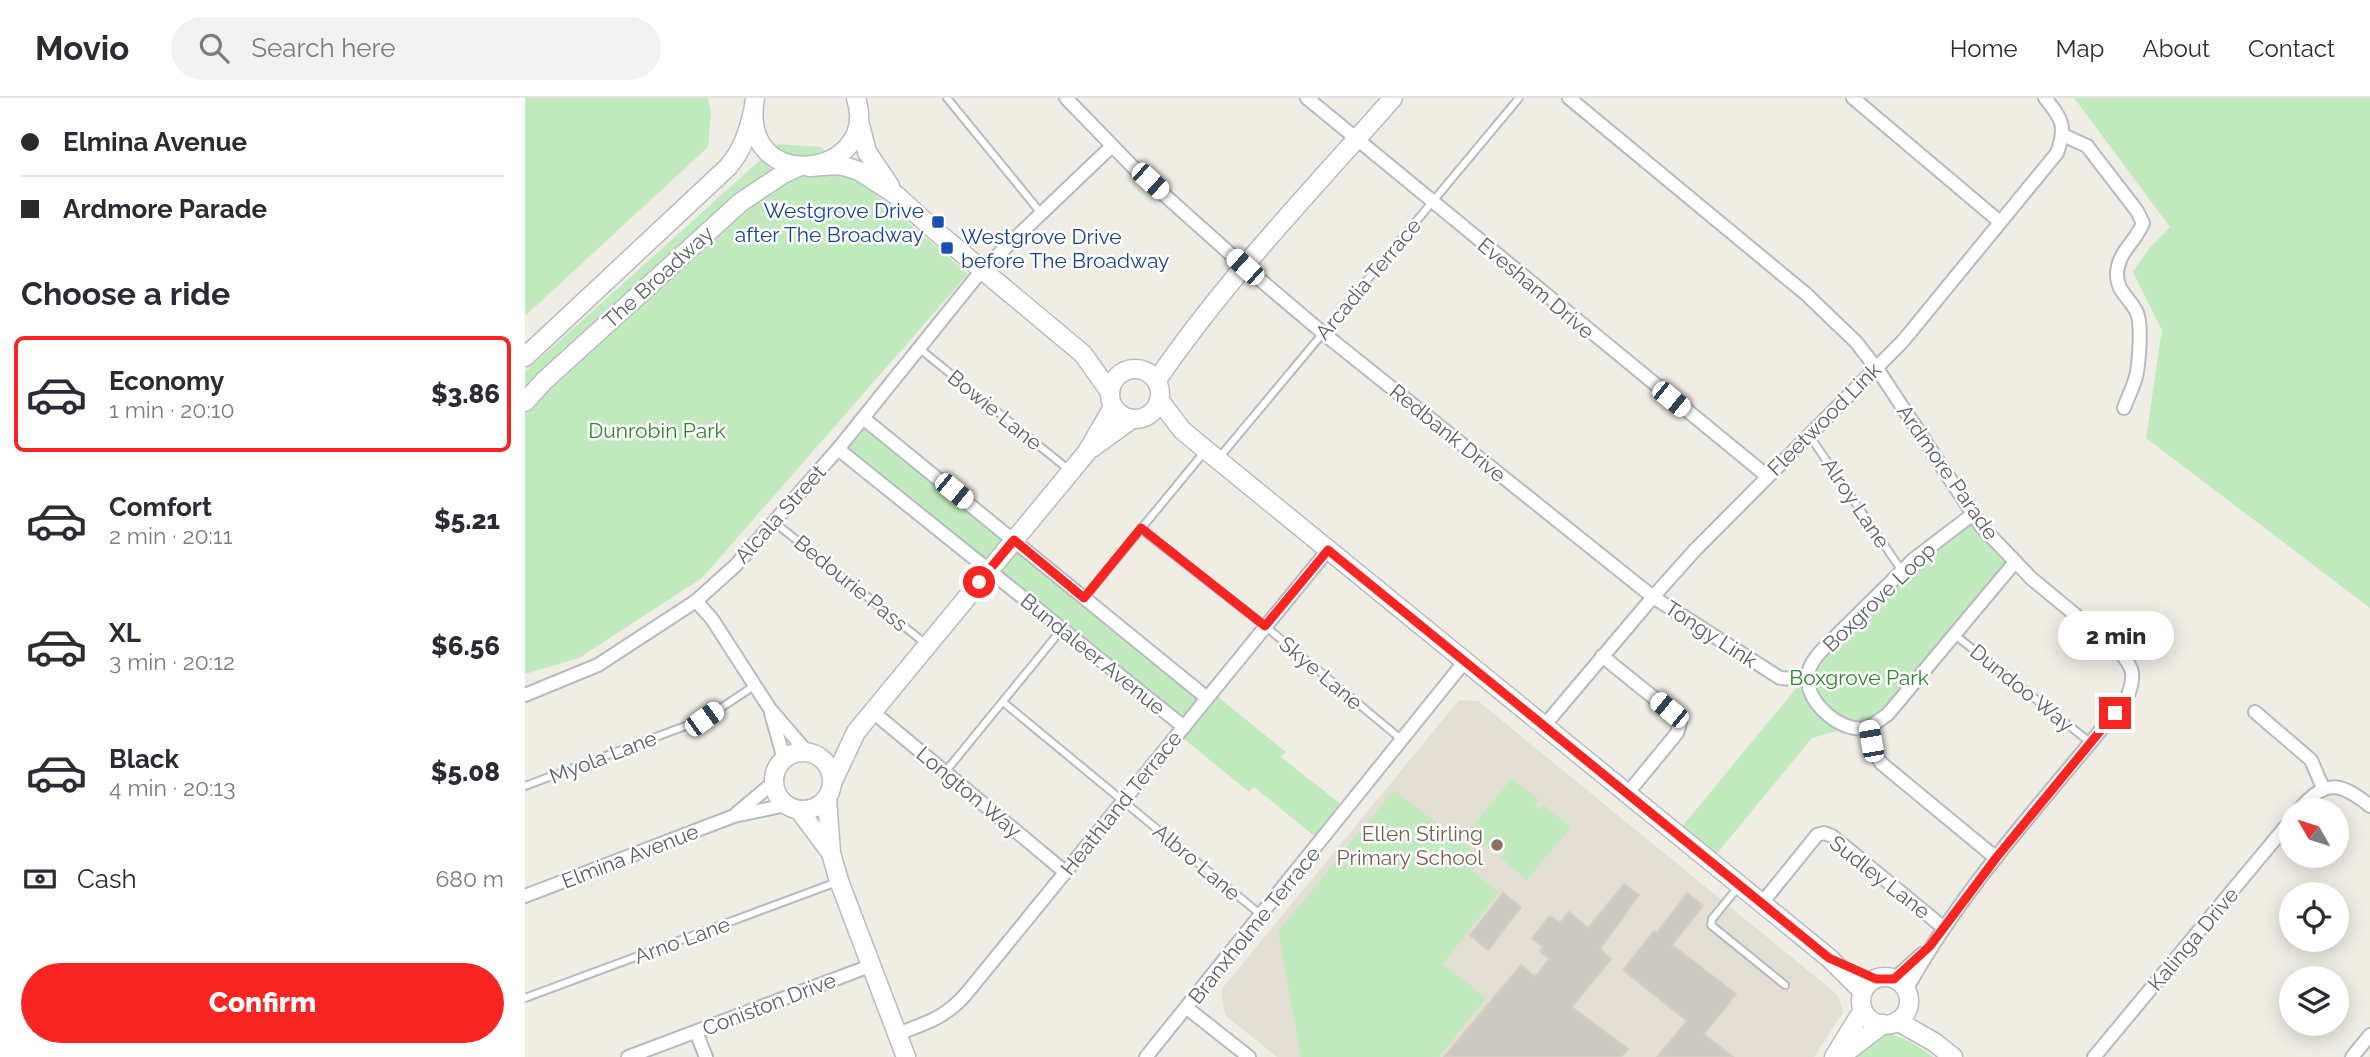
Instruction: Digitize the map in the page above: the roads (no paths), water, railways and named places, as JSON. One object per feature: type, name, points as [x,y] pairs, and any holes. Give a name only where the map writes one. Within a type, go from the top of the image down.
[{"type":"street","name":"Redbank Drive","points":[[1066,98],[1112,146],[1245,267],[1323,333],[1653,597]]},
{"type":"street","name":"Evesham Drive","points":[[1307,98],[1767,476]]},
{"type":"street","points":[[1151,375],[1182,344],[1245,267],[1394,98]]},
{"type":"street","name":"Ardmore Parade","points":[[1569,98],[1806,294],[1856,342],[1876,367],[1973,514],[2032,579],[2130,663],[2134,681],[2127,698],[1996,858],[1900,984]]},
{"type":"street","points":[[1853,98],[2000,222]]},
{"type":"street","points":[[2045,98],[2060,117],[2063,135],[2087,146],[2137,211],[2143,223],[2140,233],[2126,246],[2119,260],[2116,276],[2119,288],[2137,311],[2140,322],[2137,373],[2124,408]]},
{"type":"street","points":[[754,105],[755,131],[764,147],[776,159],[792,166],[836,165],[859,171],[896,195],[1083,354],[1123,371]]},
{"type":"street","name":"The Broadway","points":[[525,357],[728,167],[747,138],[754,105]]},
{"type":"street","points":[[858,105],[867,152],[896,195]]},
{"type":"street","name":"The Broadway","points":[[525,402],[554,372],[741,202],[783,174],[827,163],[842,153],[852,139],[858,105]]},
{"type":"street","name":"Fleetwood Link","points":[[1544,726],[1653,597],[1767,476],[1903,341],[2057,153],[2063,135]]},
{"type":"street","name":"Alcala Street","points":[[525,695],[598,665],[696,601],[736,565],[838,449],[982,270],[1112,146]]},
{"type":"street","points":[[1083,354],[1119,414],[1182,430]]},
{"type":"street","points":[[793,807],[815,808],[830,789],[856,732],[1087,452],[1112,399],[1116,376],[1123,371],[1138,368],[1151,375],[1160,386],[1157,408],[1087,452]]},
{"type":"street","points":[[1160,401],[1182,430],[1212,455],[1829,958],[1862,991],[1863,1010],[1837,1057]]},
{"type":"street","points":[[863,418],[1207,698]]},
{"type":"street","name":"Bundaleer Avenue","points":[[838,449],[1184,727]]},
{"type":"street","name":"Boxgrove Loop","points":[[1808,675],[1811,664],[1823,649],[1902,571],[1973,514]]},
{"type":"street","name":"Heathland Terrace","points":[[897,1034],[952,1010],[1328,550]]},
{"type":"street","points":[[1808,675],[1814,701],[1838,721],[1854,728],[1869,727],[1888,715],[2015,562]]},
{"type":"street","name":"Tongy Link","points":[[1653,597],[1780,678],[1794,679],[1808,675]]},
{"type":"street","points":[[696,601],[712,620],[770,709],[812,753],[829,766],[831,853],[870,966],[906,1057]]},
{"type":"street","points":[[1602,656],[1669,710],[1679,723],[1677,733],[1627,794]]},
{"type":"street","name":"Branxholme Terrace","points":[[1146,1057],[1465,662]]},
{"type":"street","points":[[770,709],[784,759]]},
{"type":"street","name":"Longton Way","points":[[873,712],[1065,872]]},
{"type":"street","points":[[2255,712],[2311,760],[2323,788]]},
{"type":"street","points":[[1869,727],[1875,753],[1881,763],[1996,858]]},
{"type":"street","points":[[831,853],[793,807],[775,790],[775,773],[790,754],[812,753],[856,732]]},
{"type":"street","name":"Elmina Avenue","points":[[734,816],[774,782]]},
{"type":"street","points":[[2309,798],[2323,788],[2335,786],[2351,791],[2370,806]]},
{"type":"street","name":"Elmina Avenue","points":[[525,896],[734,816],[793,807]]},
{"type":"street","name":"Sudley Lane","points":[[1762,903],[1818,835],[1824,833],[1832,836],[1944,928]]},
{"type":"street","name":"Kalinga Drive","points":[[2094,1057],[2279,834]]},
{"type":"street","points":[[1829,958],[1876,979],[1900,984],[1908,996],[1896,1018],[1837,1057]]},
{"type":"street","name":"Coniston Drive","points":[[628,1057],[870,966]]},
{"type":"street","points":[[1862,991],[1876,979]]},
{"type":"street","points":[[1187,1007],[1249,1057]]},
{"type":"street","points":[[1863,1010],[1871,1020],[1896,1018],[1953,1057]]},
{"type":"street","points":[[696,1032],[706,1057]]},
{"type":"street","points":[[2352,1057],[2370,1035]]},
{"type":"lane","points":[[947,98],[1041,213]]},
{"type":"lane","name":"Arcadia Terrace","points":[[1212,455],[1323,333],[1519,98]]},
{"type":"lane","name":"Bowie Lane","points":[[920,349],[1070,472]]},
{"type":"lane","name":"Alroy Lane","points":[[1809,435],[1902,571]]},
{"type":"lane","points":[[1084,598],[1141,528],[1212,455]]},
{"type":"lane","name":"Bedourie Pass","points":[[775,522],[927,645]]},
{"type":"lane","name":"Skye Lane","points":[[1141,528],[1265,626],[1402,740]]},
{"type":"lane","points":[[945,772],[1062,629]]},
{"type":"lane","name":"Dundoo Way","points":[[1954,633],[2091,743]]},
{"type":"lane","name":"Myola Lane","points":[[525,786],[704,719],[754,686]]},
{"type":"lane","name":"Albro Lane","points":[[1003,702],[1261,916]]},
{"type":"lane","name":"Arno Lane","points":[[525,998],[839,881]]},
{"type":"lane","points":[[1740,885],[1712,919],[1711,925],[1785,985]]},
{"type":"place","name":"Westgrove Drive after The Broadway","points":[[938,222]]},
{"type":"place","name":"Westgrove Drive before The Broadway","points":[[947,248]]},
{"type":"place","name":"Ellen Stirling Primary School","points":[[1497,845]]},
{"type":"park label","name":"Dunrobin Park","points":[[657,430]]},
{"type":"park label","name":"Boxgrove Park","points":[[1859,677]]}]
